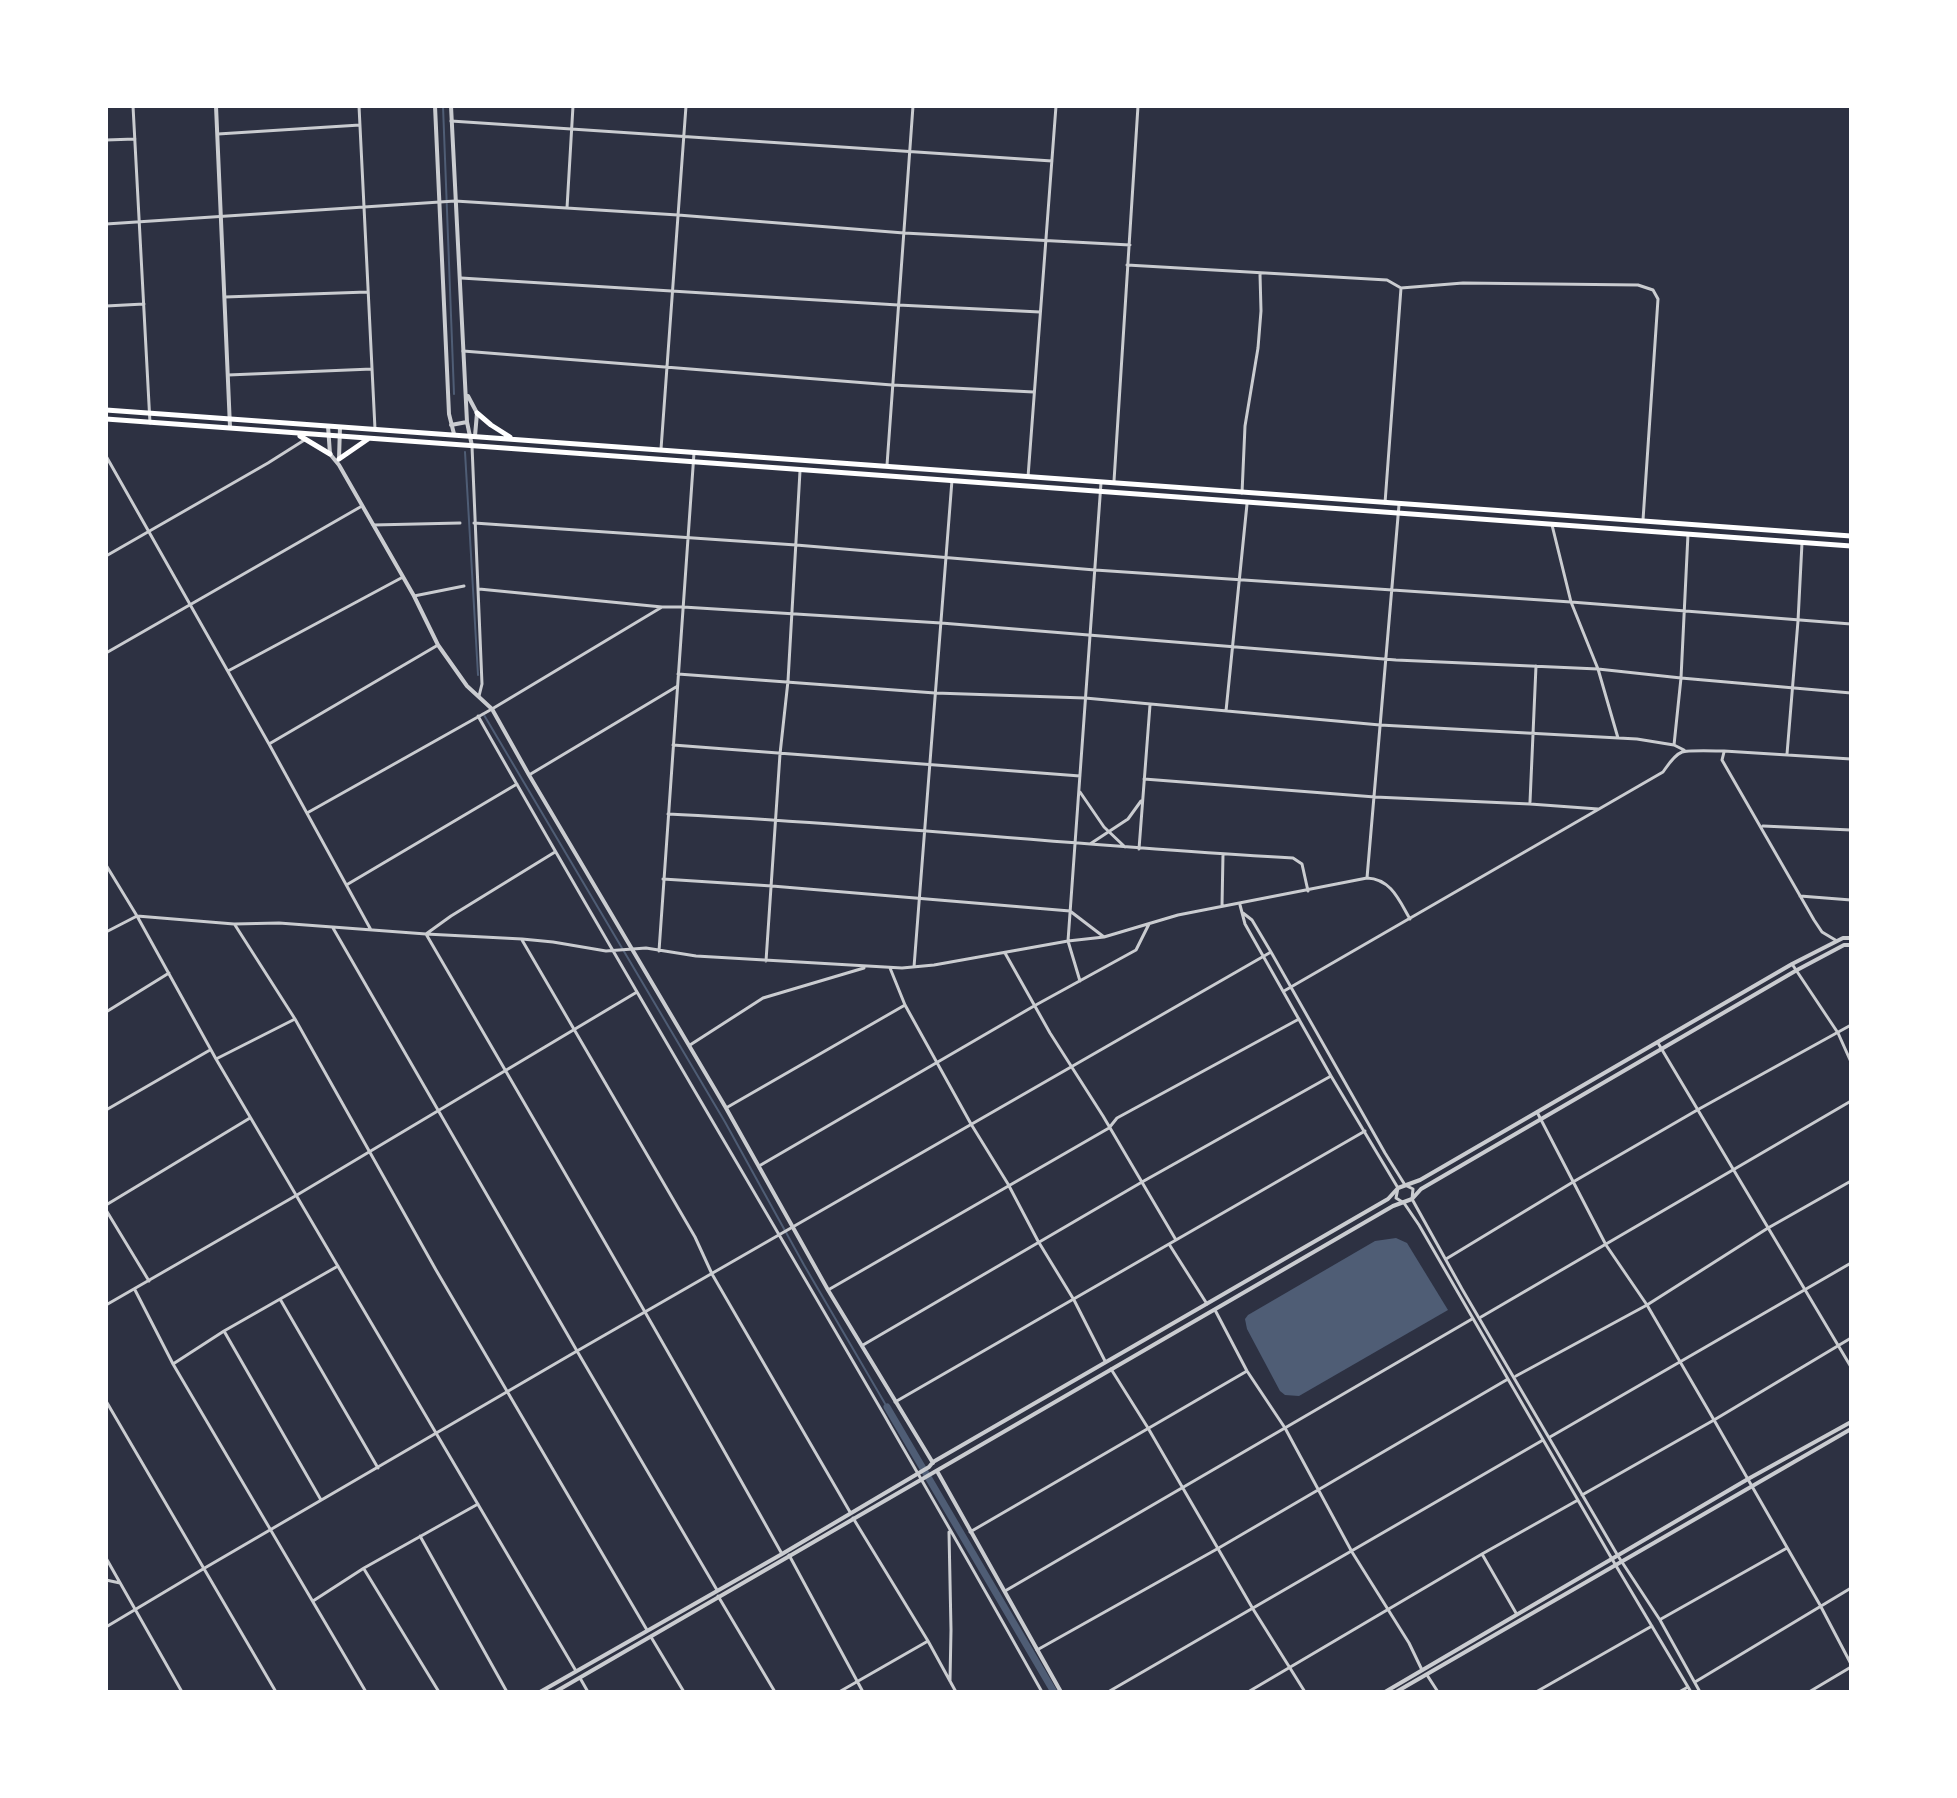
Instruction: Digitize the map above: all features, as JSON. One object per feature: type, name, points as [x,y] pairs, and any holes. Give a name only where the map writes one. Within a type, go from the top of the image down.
[{"type":"main road","points":[[106,410],[1851,536]]},
{"type":"main road","points":[[477,413],[498,431],[515,440]]},
{"type":"main road","points":[[106,419],[1851,546]]},
{"type":"main road","points":[[295,433],[330,454]]},
{"type":"main road","points":[[339,462],[368,439]]},
{"type":"street","points":[[133,106],[150,423]]},
{"type":"street","points":[[216,106],[230,429]]},
{"type":"street","points":[[359,106],[375,429]]},
{"type":"street","points":[[435,106],[442,202],[449,414],[455,436]]},
{"type":"street","points":[[451,106],[467,422],[472,437],[482,684],[479,696]]},
{"type":"street","points":[[567,208],[573,106]]},
{"type":"street","points":[[661,450],[686,106]]},
{"type":"street","points":[[887,467],[913,106]]},
{"type":"street","points":[[1028,477],[1056,106]]},
{"type":"street","points":[[1113,484],[1138,106]]},
{"type":"street","points":[[451,121],[1052,161]]},
{"type":"street","points":[[218,134],[360,125]]},
{"type":"street","points":[[106,140],[135,139]]},
{"type":"street","points":[[106,224],[454,201],[904,233],[1130,245]]},
{"type":"street","points":[[1127,265],[1387,280],[1401,288],[1493,283],[1638,285],[1653,290],[1658,299],[1642,522]]},
{"type":"street","points":[[1242,493],[1245,426],[1258,348],[1260,273]]},
{"type":"street","points":[[459,278],[1040,312]]},
{"type":"street","points":[[1385,503],[1401,288]]},
{"type":"street","points":[[225,297],[367,292]]},
{"type":"street","points":[[106,306],[144,304]]},
{"type":"street","points":[[463,351],[892,385],[1034,392]]},
{"type":"street","points":[[228,375],[372,369]]},
{"type":"street","points":[[466,393],[477,413],[477,425],[472,437]]},
{"type":"street","points":[[451,425],[467,422]]},
{"type":"street","points":[[328,426],[330,454],[339,462],[438,645],[467,686],[492,709],[630,949],[690,1045],[792,1228],[1061,1692]]},
{"type":"street","points":[[339,462],[340,427]]},
{"type":"street","points":[[106,556],[306,439]]},
{"type":"street","points":[[659,951],[694,453]]},
{"type":"street","points":[[106,456],[371,930]]},
{"type":"street","points":[[766,961],[788,681],[800,471]]},
{"type":"street","points":[[914,968],[952,480]]},
{"type":"street","points":[[1080,981],[1068,941],[1101,483]]},
{"type":"street","points":[[1226,711],[1247,502]]},
{"type":"street","points":[[1367,878],[1399,505]]},
{"type":"street","points":[[106,653],[362,506]]},
{"type":"street","points":[[373,525],[460,523]]},
{"type":"street","points":[[474,523],[1851,624]]},
{"type":"street","points":[[1552,525],[1571,602],[1598,669],[1618,738]]},
{"type":"street","points":[[1674,745],[1681,678],[1688,534]]},
{"type":"street","points":[[1787,754],[1802,543]]},
{"type":"street","points":[[228,671],[403,577]]},
{"type":"street","points":[[414,596],[464,586]]},
{"type":"street","points":[[479,589],[662,607],[941,623],[1387,659],[1598,669],[1851,693]]},
{"type":"street","points":[[307,813],[492,709],[662,607]]},
{"type":"street","points":[[269,744],[438,645]]},
{"type":"street","points":[[1530,804],[1536,666]]},
{"type":"street","points":[[678,674],[935,693],[1085,698],[1380,725],[1618,738],[1705,752],[1851,759]]},
{"type":"street","points":[[529,775],[676,687]]},
{"type":"street","points":[[1139,849],[1150,704]]},
{"type":"street","points":[[478,716],[921,1475],[1042,1692]]},
{"type":"street","points":[[673,745],[1080,776]]},
{"type":"street","points":[[1284,991],[1663,772],[1684,750]]},
{"type":"street","points":[[1724,751],[1722,760],[1800,896],[1822,932],[1837,941]]},
{"type":"street","points":[[1144,779],[1375,797],[1598,809]]},
{"type":"street","points":[[347,885],[517,784]]},
{"type":"street","points":[[1079,790],[1087,805],[1125,847]]},
{"type":"street","points":[[1090,844],[1128,819],[1140,805],[1143,796]]},
{"type":"street","points":[[668,814],[776,819],[1139,849],[1295,858],[1303,866],[1308,891]]},
{"type":"street","points":[[1761,826],[1851,830]]},
{"type":"street","points":[[426,934],[555,852]]},
{"type":"street","points":[[1222,907],[1223,854]]},
{"type":"street","points":[[106,865],[210,1050],[576,1671]]},
{"type":"street","points":[[106,932],[137,916],[522,939],[615,951],[630,949],[766,961],[914,968],[1104,937],[1178,915],[1367,878],[1387,884],[1410,919]]},
{"type":"street","points":[[663,879],[1070,911],[1104,937]]},
{"type":"street","points":[[1800,896],[1851,900]]},
{"type":"street","points":[[1240,903],[1245,924],[1398,1188],[1396,1198],[1404,1203],[1691,1692]]},
{"type":"street","points":[[1243,913],[1252,920],[1405,1185],[1413,1189],[1412,1199],[1446,1259],[1700,1692]]},
{"type":"street","points":[[234,924],[295,1019],[436,1270],[647,1630]]},
{"type":"street","points":[[759,1166],[1136,950],[1149,924]]},
{"type":"street","points":[[333,927],[717,1590]]},
{"type":"street","points":[[426,934],[782,1554]]},
{"type":"street","points":[[933,1468],[1106,1362],[1388,1199],[1398,1188],[1420,1180],[1792,964],[1843,938],[1851,938]]},
{"type":"street","points":[[522,939],[695,1237],[712,1274],[956,1692]]},
{"type":"street","points":[[540,1692],[1393,1206],[1412,1199],[1421,1189],[1797,970],[1844,945],[1851,945]]},
{"type":"street","points":[[106,1627],[577,1351],[1271,952]]},
{"type":"street","points":[[1005,953],[1176,1240]]},
{"type":"street","points":[[1792,964],[1838,1033],[1851,1062]]},
{"type":"street","points":[[690,1045],[763,998],[867,967]]},
{"type":"street","points":[[890,968],[905,1005],[1074,1300],[1106,1362]]},
{"type":"street","points":[[106,1012],[169,973]]},
{"type":"street","points":[[106,1305],[297,1195],[637,991]]},
{"type":"street","points":[[726,1108],[905,1005]]},
{"type":"street","points":[[216,1059],[295,1019]]},
{"type":"street","points":[[828,1290],[1109,1128],[1117,1118],[1299,1019]]},
{"type":"street","points":[[1446,1259],[1699,1109],[1851,1025]]},
{"type":"street","points":[[1658,1043],[1851,1367]]},
{"type":"street","points":[[106,1110],[210,1050]]},
{"type":"street","points":[[862,1345],[1038,1241],[1331,1076]]},
{"type":"street","points":[[1480,1317],[1851,1101]]},
{"type":"street","points":[[1537,1112],[1606,1245],[1647,1305],[1714,1420],[1820,1605],[1851,1666],[1809,1692]]},
{"type":"street","points":[[149,1281],[106,1207],[250,1118]]},
{"type":"street","points":[[895,1402],[1365,1131]]},
{"type":"street","points":[[1515,1376],[1647,1305],[1768,1228],[1851,1181]]},
{"type":"street","points":[[1169,1244],[1207,1304]]},
{"type":"street","points":[[1550,1437],[1851,1263]]},
{"type":"street","points":[[173,1364],[338,1266]]},
{"type":"street","points":[[135,1289],[173,1364],[366,1692]]},
{"type":"street","points":[[280,1299],[378,1468]]},
{"type":"street","points":[[1214,1308],[1247,1371],[1285,1428],[1352,1552],[1438,1692]]},
{"type":"street","points":[[1004,1591],[1472,1319]]},
{"type":"street","points":[[224,1331],[321,1500]]},
{"type":"street","points":[[1582,1495],[1851,1338]]},
{"type":"street","points":[[1111,1369],[1305,1692]]},
{"type":"street","points":[[970,1532],[1247,1371]]},
{"type":"street","points":[[1037,1650],[1508,1379]]},
{"type":"street","points":[[106,1401],[276,1692]]},
{"type":"street","points":[[1385,1692],[1616,1565],[1851,1422]]},
{"type":"street","points":[[1396,1692],[1612,1559],[1851,1429]]},
{"type":"street","points":[[1108,1692],[1543,1440]]},
{"type":"street","points":[[1248,1692],[1578,1500]]},
{"type":"street","points":[[313,1601],[364,1568],[479,1504]]},
{"type":"street","points":[[555,1692],[852,1515]]},
{"type":"street","points":[[949,1529],[950,1683]]},
{"type":"street","points":[[420,1536],[507,1692]]},
{"type":"street","points":[[1660,1620],[1787,1548]]},
{"type":"street","points":[[1482,1554],[1517,1615]]},
{"type":"street","points":[[789,1555],[863,1692]]},
{"type":"street","points":[[106,1558],[182,1692]]},
{"type":"street","points":[[364,1568],[439,1692]]},
{"type":"street","points":[[106,1580],[120,1583]]},
{"type":"street","points":[[1695,1682],[1851,1588]]},
{"type":"street","points":[[718,1596],[775,1692]]},
{"type":"street","points":[[1536,1692],[1652,1626]]},
{"type":"street","points":[[650,1636],[684,1692]]},
{"type":"street","points":[[839,1692],[928,1641]]},
{"type":"street","points":[[580,1678],[588,1692]]},
{"type":"street","points":[[1679,1692],[1688,1687]]},
{"type":"water","points":[[1396,1238],[1407,1243],[1448,1310],[1299,1396],[1285,1395],[1247,1329],[1245,1319],[1375,1241]]},
{"type":"waterway","points":[[443,106],[454,394]]},
{"type":"waterway","points":[[465,452],[478,675]]},
{"type":"waterway","points":[[484,715],[725,1122],[887,1407]]},
{"type":"waterway","points":[[887,1407],[1054,1692]]}]
